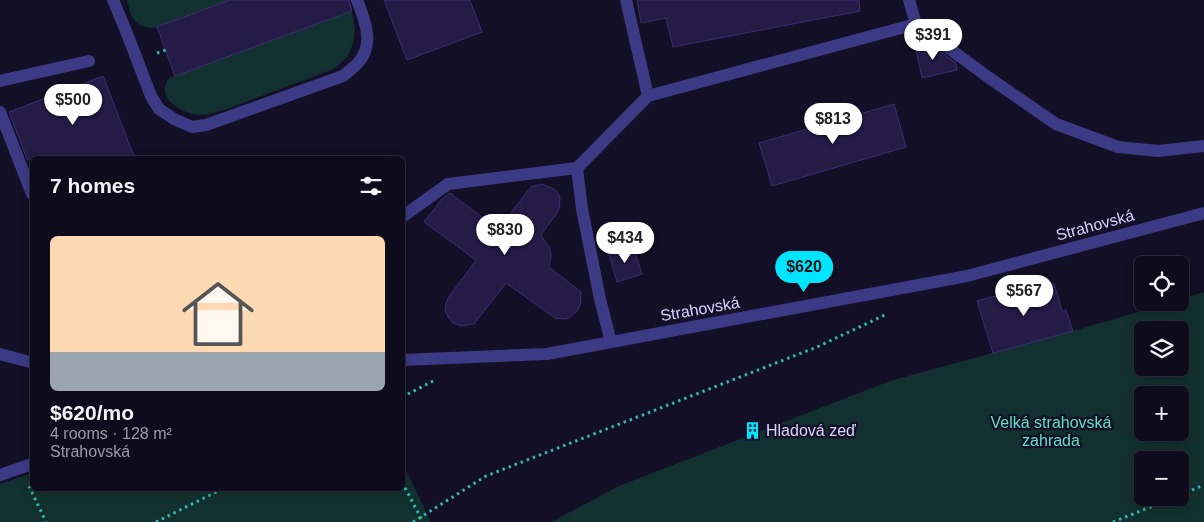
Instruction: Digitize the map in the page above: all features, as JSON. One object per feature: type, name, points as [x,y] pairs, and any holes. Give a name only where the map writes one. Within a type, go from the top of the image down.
[{"type":"street","points":[[113,0],[151,96],[159,109],[174,119],[192,127],[206,125],[343,76],[359,62],[367,46],[367,27],[357,0]]},
{"type":"street","points":[[626,0],[648,96]]},
{"type":"street","points":[[909,0],[916,24],[1056,124],[1118,147],[1158,151],[1204,146]]},
{"type":"street","points":[[405,215],[448,184],[577,168],[648,96],[916,24]]},
{"type":"street","points":[[0,81],[89,61]]},
{"type":"street","points":[[0,112],[30,189]]},
{"type":"street","points":[[577,168],[582,209],[598,290],[611,342]]},
{"type":"street","name":"Strahovská","points":[[405,360],[547,354],[967,276],[1204,213]]},
{"type":"street","points":[[0,354],[30,362]]},
{"type":"street","points":[[0,475],[27,466]]},
{"type":"path","points":[[413,522],[486,476],[817,347],[888,313]]},
{"type":"path","points":[[405,396],[440,378]]},
{"type":"path","points":[[1189,491],[1204,485]]},
{"type":"path","points":[[405,488],[423,522]]},
{"type":"path","points":[[35,491],[46,522]]},
{"type":"path","points":[[156,522],[218,491]]},
{"type":"path","points":[[1113,522],[1153,506]]},
{"type":"green space","points":[[127,0],[230,0],[155,28],[148,28],[138,24],[132,17]]},
{"type":"green space","points":[[347,0],[354,21],[353,43],[348,55],[334,69],[224,110],[206,114],[200,115],[186,112],[172,104],[168,99],[165,86],[169,78],[340,15]]},
{"type":"green space","name":"Velká strahovská zahrada","points":[[1204,292],[1204,522],[551,522],[619,486],[890,381],[1142,311],[1189,311],[1189,296]]},
{"type":"green space","points":[[405,468],[431,522],[0,522],[0,484],[30,474],[30,491],[405,491]]},
{"type":"building","points":[[230,0],[349,0],[352,11],[175,76],[157,27]]},
{"type":"building","points":[[384,0],[470,0],[482,32],[407,60]]},
{"type":"building","points":[[637,0],[859,0],[860,11],[673,47],[666,18],[641,23]]},
{"type":"building","points":[[927,42],[956,63],[957,70],[922,78],[915,45]]},
{"type":"building","points":[[103,76],[134,156],[30,156],[30,159],[27,159],[9,112]]},
{"type":"building","points":[[894,104],[906,147],[772,186],[759,143]]},
{"type":"building","points":[[541,184],[554,189],[560,198],[557,213],[541,235],[550,249],[549,267],[581,292],[580,306],[577,311],[569,318],[555,318],[506,283],[474,324],[461,326],[453,323],[445,311],[448,298],[476,260],[424,222],[442,199],[450,193],[498,229],[531,187]]},
{"type":"building","points":[[633,246],[642,274],[617,282],[609,254]]},
{"type":"building","points":[[1054,283],[1062,311],[1066,310],[1073,331],[993,353],[977,301],[1017,290],[1018,293]]},
{"type":"place","name":"Hladová zeď","points":[[752,430]]}]
